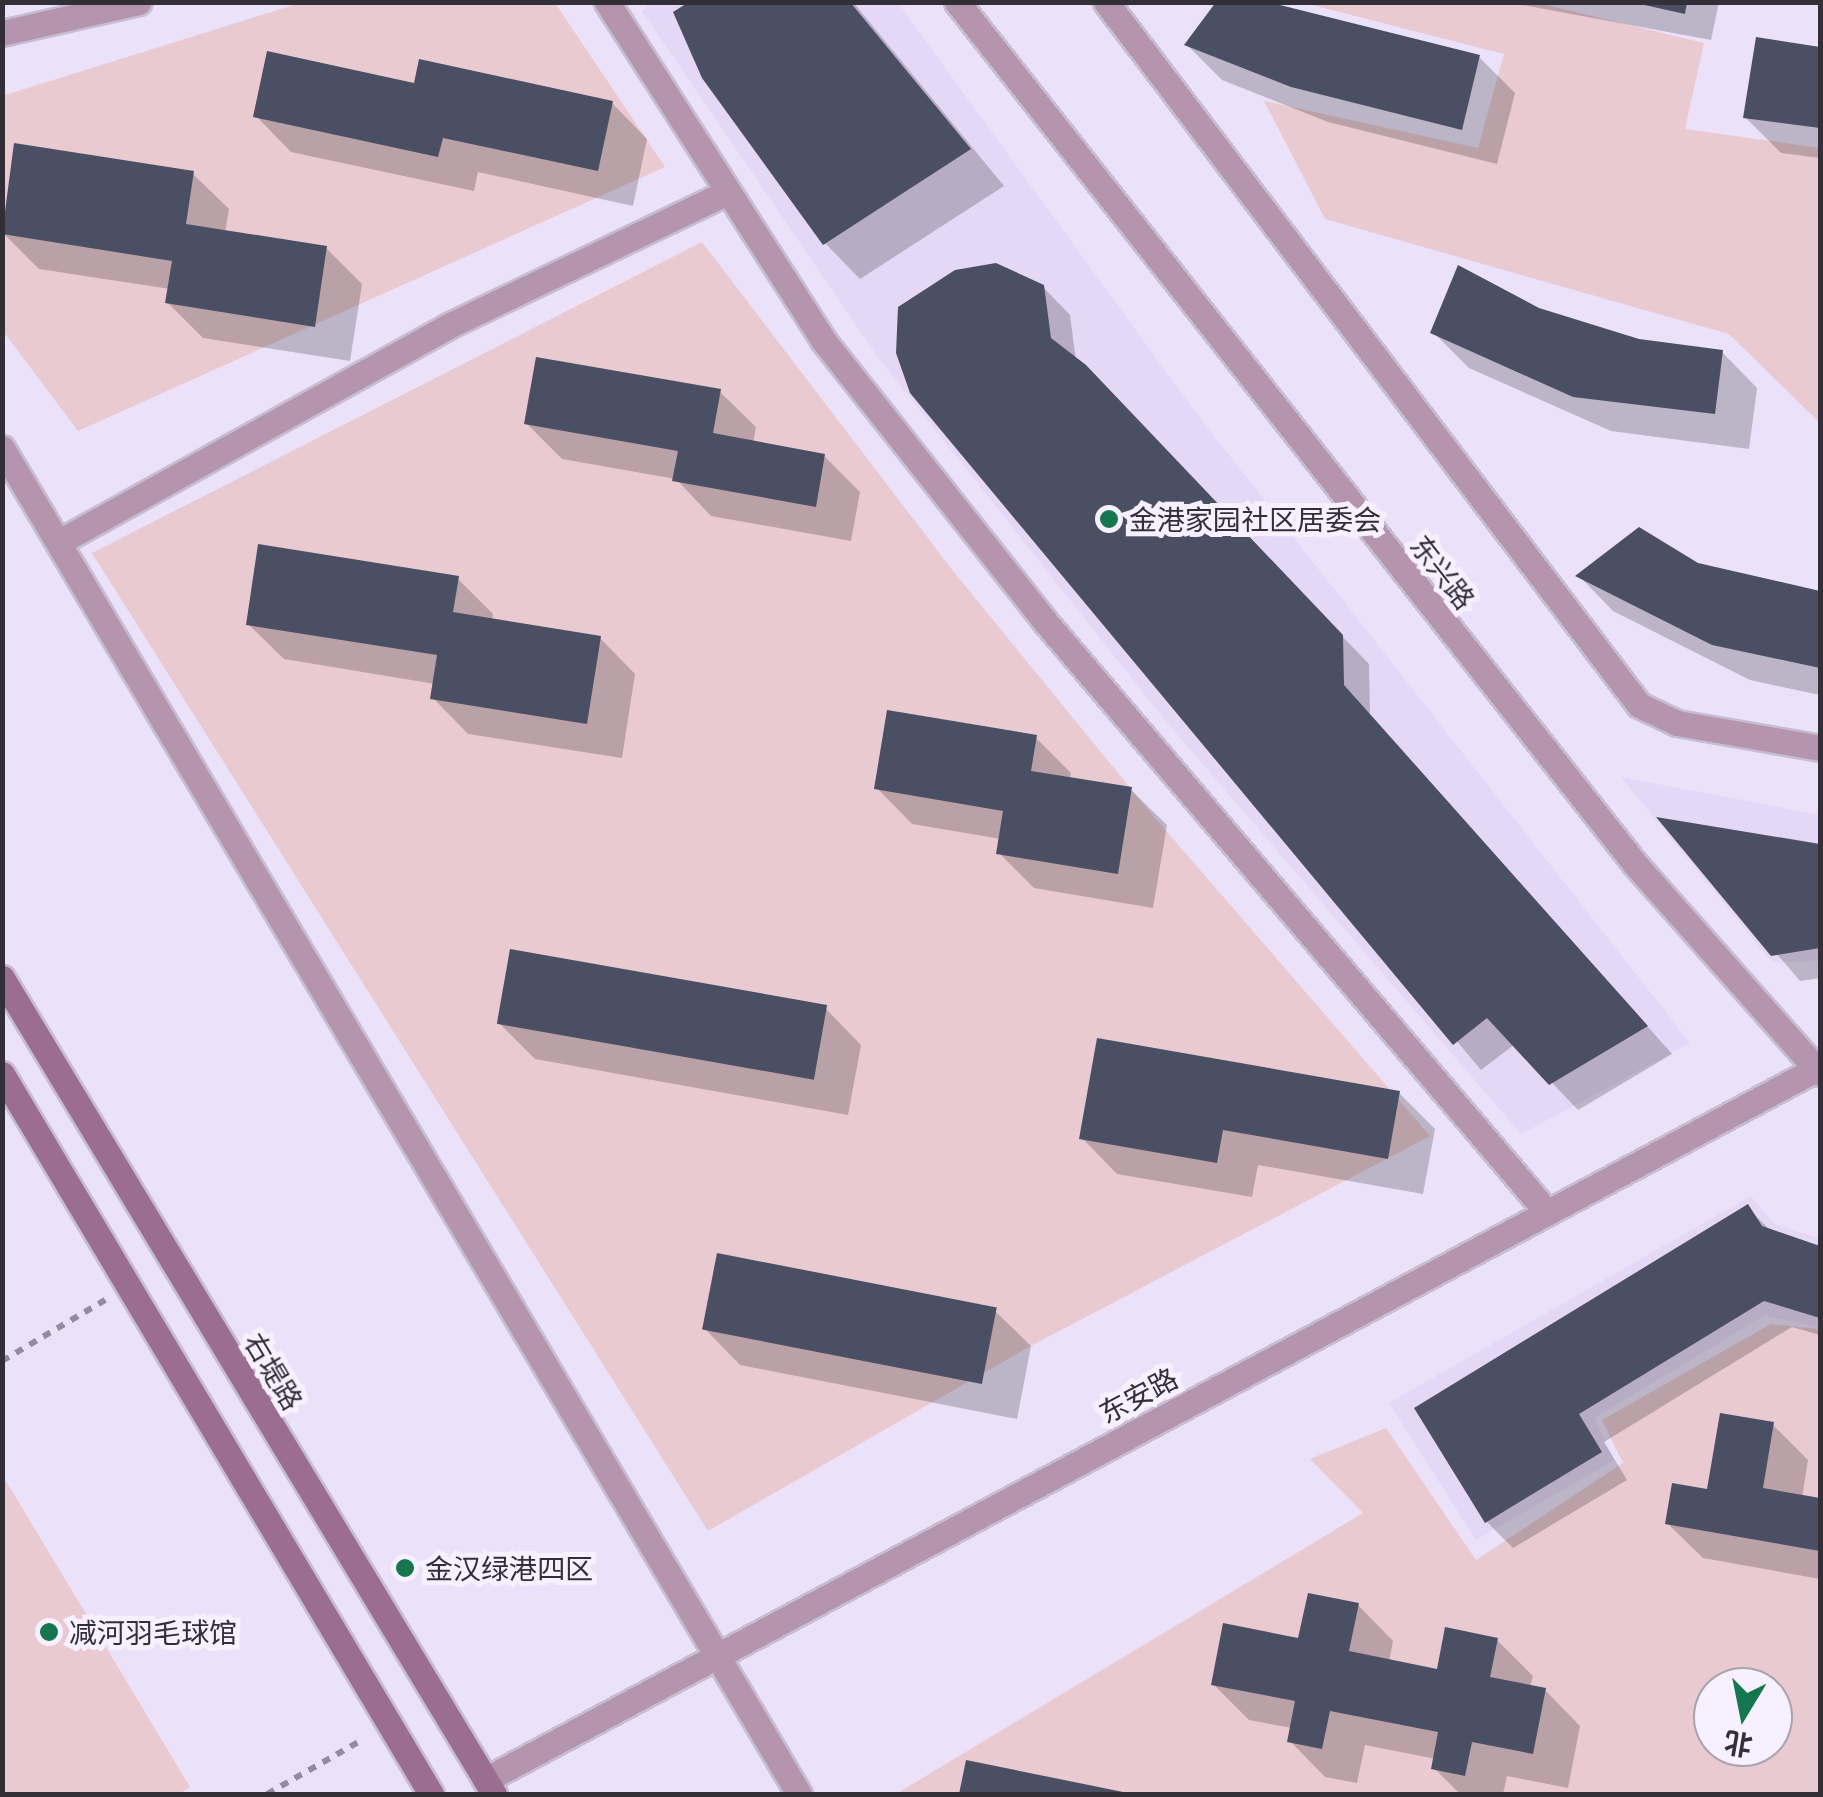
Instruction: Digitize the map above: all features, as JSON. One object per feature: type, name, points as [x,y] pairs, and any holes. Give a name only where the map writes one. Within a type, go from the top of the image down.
[{"type":"main road","name":"右堤路","points":[[2,978],[489,1787]]},
{"type":"main road","points":[[2,1074],[431,1794]]},
{"type":"street","points":[[2,33],[138,2]]},
{"type":"street","points":[[607,2],[823,340],[1043,619],[1547,1212]]},
{"type":"street","name":"东兴路","points":[[957,2],[1635,864],[1819,1070]]},
{"type":"street","points":[[1106,2],[1639,705],[1677,722],[1820,748]]},
{"type":"street","points":[[58,542],[448,326],[726,193]]},
{"type":"street","points":[[2,448],[799,1794]]},
{"type":"street","name":"东安路","points":[[489,1787],[715,1653],[1819,1070]]},
{"type":"path","points":[[2,1361],[129,1286]]},
{"type":"path","points":[[267,1794],[389,1724]]},
{"type":"shaded area","points":[[650,2],[898,3],[1193,409],[1690,1043],[1521,1134],[1164,719],[877,356],[642,11]]},
{"type":"shaded area","points":[[300,3],[555,3],[665,167],[78,431],[3,331],[2,96]]},
{"type":"shaded area","points":[[1304,3],[1538,3],[1704,43],[1685,129],[1820,148],[1820,423],[1729,334],[1325,219],[1264,101],[1478,148],[1504,54]]},
{"type":"shaded area","points":[[702,242],[953,571],[1149,811],[1430,1136],[1027,1348],[708,1531],[92,553]]},
{"type":"shaded area","points":[[1621,777],[1820,815],[1820,961],[1772,962]]},
{"type":"shaded area","points":[[1751,1196],[1774,1224],[1820,1239],[1820,1328],[1765,1315],[1594,1418],[1614,1460],[1476,1540],[1389,1403]]},
{"type":"shaded area","points":[[1771,1324],[1820,1329],[1820,1794],[896,1794],[1363,1513],[1310,1459],[1386,1428],[1476,1560],[1623,1463],[1602,1420]]},
{"type":"shaded area","name":"减河羽毛球馆","points":[[3,1476],[190,1787],[179,1794],[3,1794]]},
{"type":"building","points":[[689,2],[850,2],[971,149],[823,245],[702,78],[673,12]]},
{"type":"building","points":[[1216,2],[1268,2],[1480,55],[1462,130],[1291,87],[1184,45]]},
{"type":"building","points":[[1631,2],[1687,2],[1685,14]]},
{"type":"building","points":[[1756,37],[1820,47],[1820,128],[1743,118]]},
{"type":"building","points":[[267,51],[414,83],[419,59],[613,101],[598,171],[443,138],[438,157],[253,117]]},
{"type":"building","points":[[14,143],[194,171],[186,224],[327,246],[315,327],[165,303],[172,261],[2,234]]},
{"type":"building","points":[[996,263],[1044,285],[1051,338],[1086,365],[1343,635],[1344,685],[1648,1026],[1549,1085],[1487,1018],[1453,1045],[910,393],[896,353],[898,307],[955,270]]},
{"type":"building","points":[[1458,265],[1539,308],[1639,339],[1723,350],[1715,414],[1573,397],[1430,333]]},
{"type":"building","points":[[536,357],[721,389],[713,433],[825,454],[816,507],[672,481],[678,451],[524,424]]},
{"type":"building","points":[[1639,527],[1698,563],[1820,591],[1820,668],[1712,645],[1575,576]]},
{"type":"building","points":[[258,544],[459,576],[453,612],[601,636],[587,724],[430,699],[437,655],[246,625]]},
{"type":"building","points":[[887,710],[1037,735],[1031,771],[1132,787],[1118,874],[996,854],[1003,811],[874,789]]},
{"type":"building","points":[[1656,817],[1820,844],[1820,948],[1771,956]]},
{"type":"building","points":[[510,949],[827,1005],[814,1080],[497,1024]]},
{"type":"building","points":[[1097,1038],[1400,1091],[1388,1159],[1223,1130],[1217,1163],[1079,1139]]},
{"type":"building","points":[[1748,1204],[1762,1226],[1820,1246],[1820,1318],[1764,1301],[1579,1414],[1602,1452],[1485,1523],[1414,1408]]},
{"type":"building","points":[[717,1253],[997,1307],[982,1384],[702,1330]]},
{"type":"building","points":[[1720,1413],[1774,1422],[1763,1488],[1820,1498],[1820,1551],[1665,1524],[1672,1483],[1707,1489]]},
{"type":"building","points":[[1308,1593],[1359,1603],[1349,1651],[1437,1669],[1445,1627],[1498,1638],[1490,1677],[1546,1688],[1533,1754],[1472,1742],[1465,1776],[1431,1769],[1438,1732],[1330,1711],[1322,1749],[1287,1742],[1295,1701],[1211,1685],[1223,1623],[1298,1638]]},
{"type":"building","points":[[966,1760],[1128,1793],[1128,1794],[959,1794]]},
{"type":"place","name":"金港家园社区居委会","points":[[1109,519]]},
{"type":"place","name":"金汉绿港四区","points":[[405,1568]]},
{"type":"place","name":"减河羽毛球馆","points":[[49,1632]]}]
